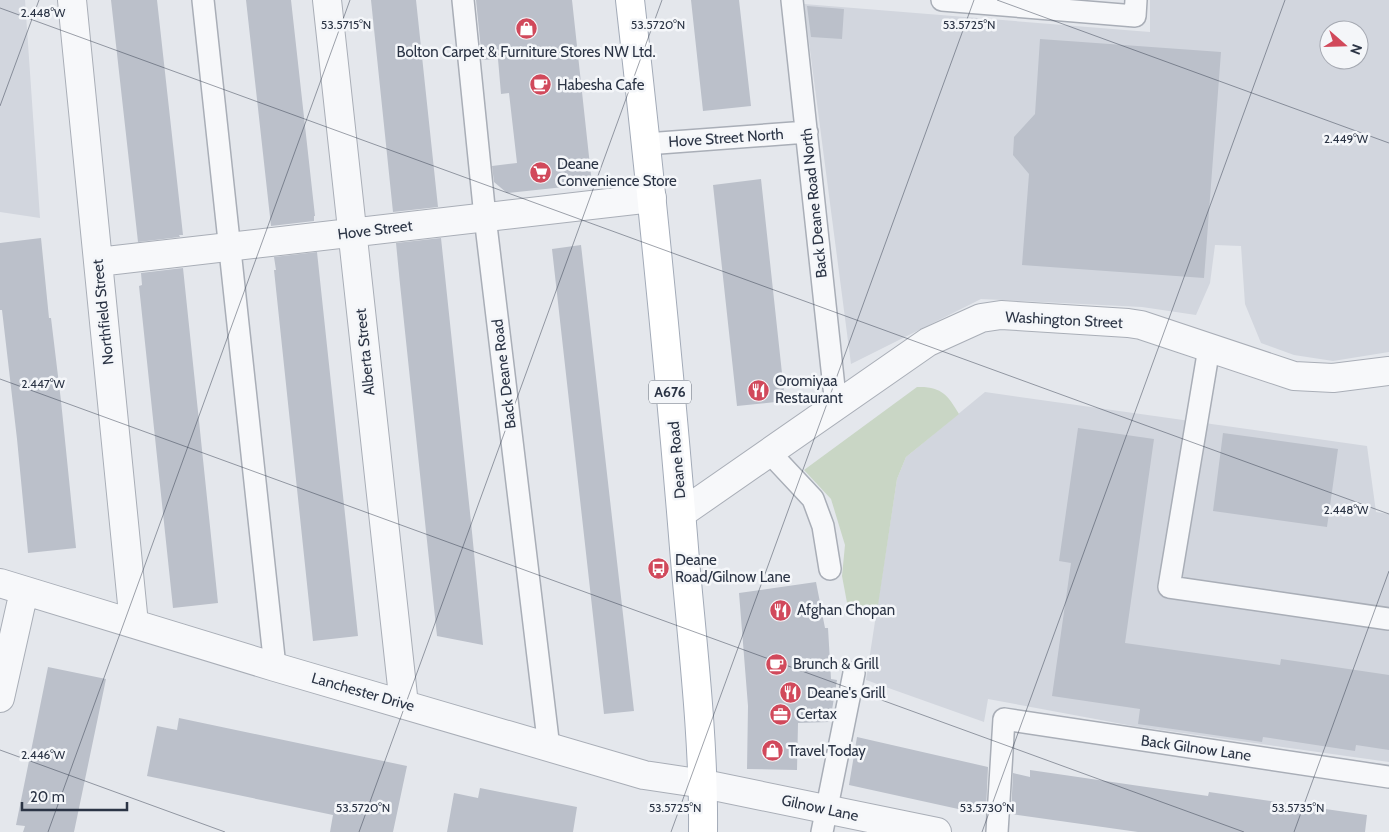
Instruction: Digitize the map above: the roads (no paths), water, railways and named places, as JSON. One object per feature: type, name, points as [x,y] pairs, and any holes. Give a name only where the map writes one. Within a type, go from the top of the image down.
[{"type":"main road","name":"Deane Road","points":[[630,0],[652,198],[682,513],[704,784],[703,832]]},
{"type":"street","name":"Northfield Street","points":[[72,0],[134,624]]},
{"type":"street","name":"Alberta Street","points":[[327,0],[404,705]]},
{"type":"street","name":"Hove Street","points":[[98,262],[652,198]]},
{"type":"street","name":"Washington Street","points":[[682,513],[928,342],[981,318],[1001,315],[1141,325],[1294,376],[1333,378],[1389,371]]},
{"type":"street","name":"Lanchester Drive","points":[[12,587],[549,748],[644,775],[704,784]]},
{"type":"street","points":[[0,698],[12,587]]},
{"type":"street","name":"Gilnow Lane","points":[[704,784],[824,821],[937,832]]},
{"type":"lane","points":[[203,0],[275,667]]},
{"type":"lane","name":"Back Deane Road","points":[[463,0],[485,217],[549,748]]},
{"type":"lane","name":"Back Deane Road North","points":[[792,0],[836,406]]},
{"type":"lane","points":[[942,0],[1135,16],[1136,0]]},
{"type":"lane","name":"Hove Street North","points":[[646,144],[807,132]]},
{"type":"lane","points":[[1209,348],[1169,587],[1389,619]]},
{"type":"lane","points":[[769,452],[813,499],[823,526],[830,569]]},
{"type":"lane","points":[[824,821],[854,673]]},
{"type":"lane","name":"Back Gilnow Lane","points":[[997,832],[1004,719],[1389,777]]},
{"type":"place","name":"Bolton Carpet & Furniture Stores NW Ltd.","points":[[526,29]]},
{"type":"place","name":"Habesha Cafe","points":[[541,85]]},
{"type":"place","name":"Deane Convenience Store","points":[[541,173]]},
{"type":"place","name":"Oromiyaa Restaurant","points":[[759,390]]},
{"type":"place","name":"Deane Road/Gilnow Lane","points":[[659,569]]},
{"type":"place","name":"Afghan Chopan","points":[[781,610]]},
{"type":"place","name":"Brunch & Grill","points":[[777,664]]},
{"type":"place","name":"Deane's Grill","points":[[791,693]]},
{"type":"place","name":"Certax","points":[[780,714]]},
{"type":"place","name":"Travel Today","points":[[772,751]]}]
